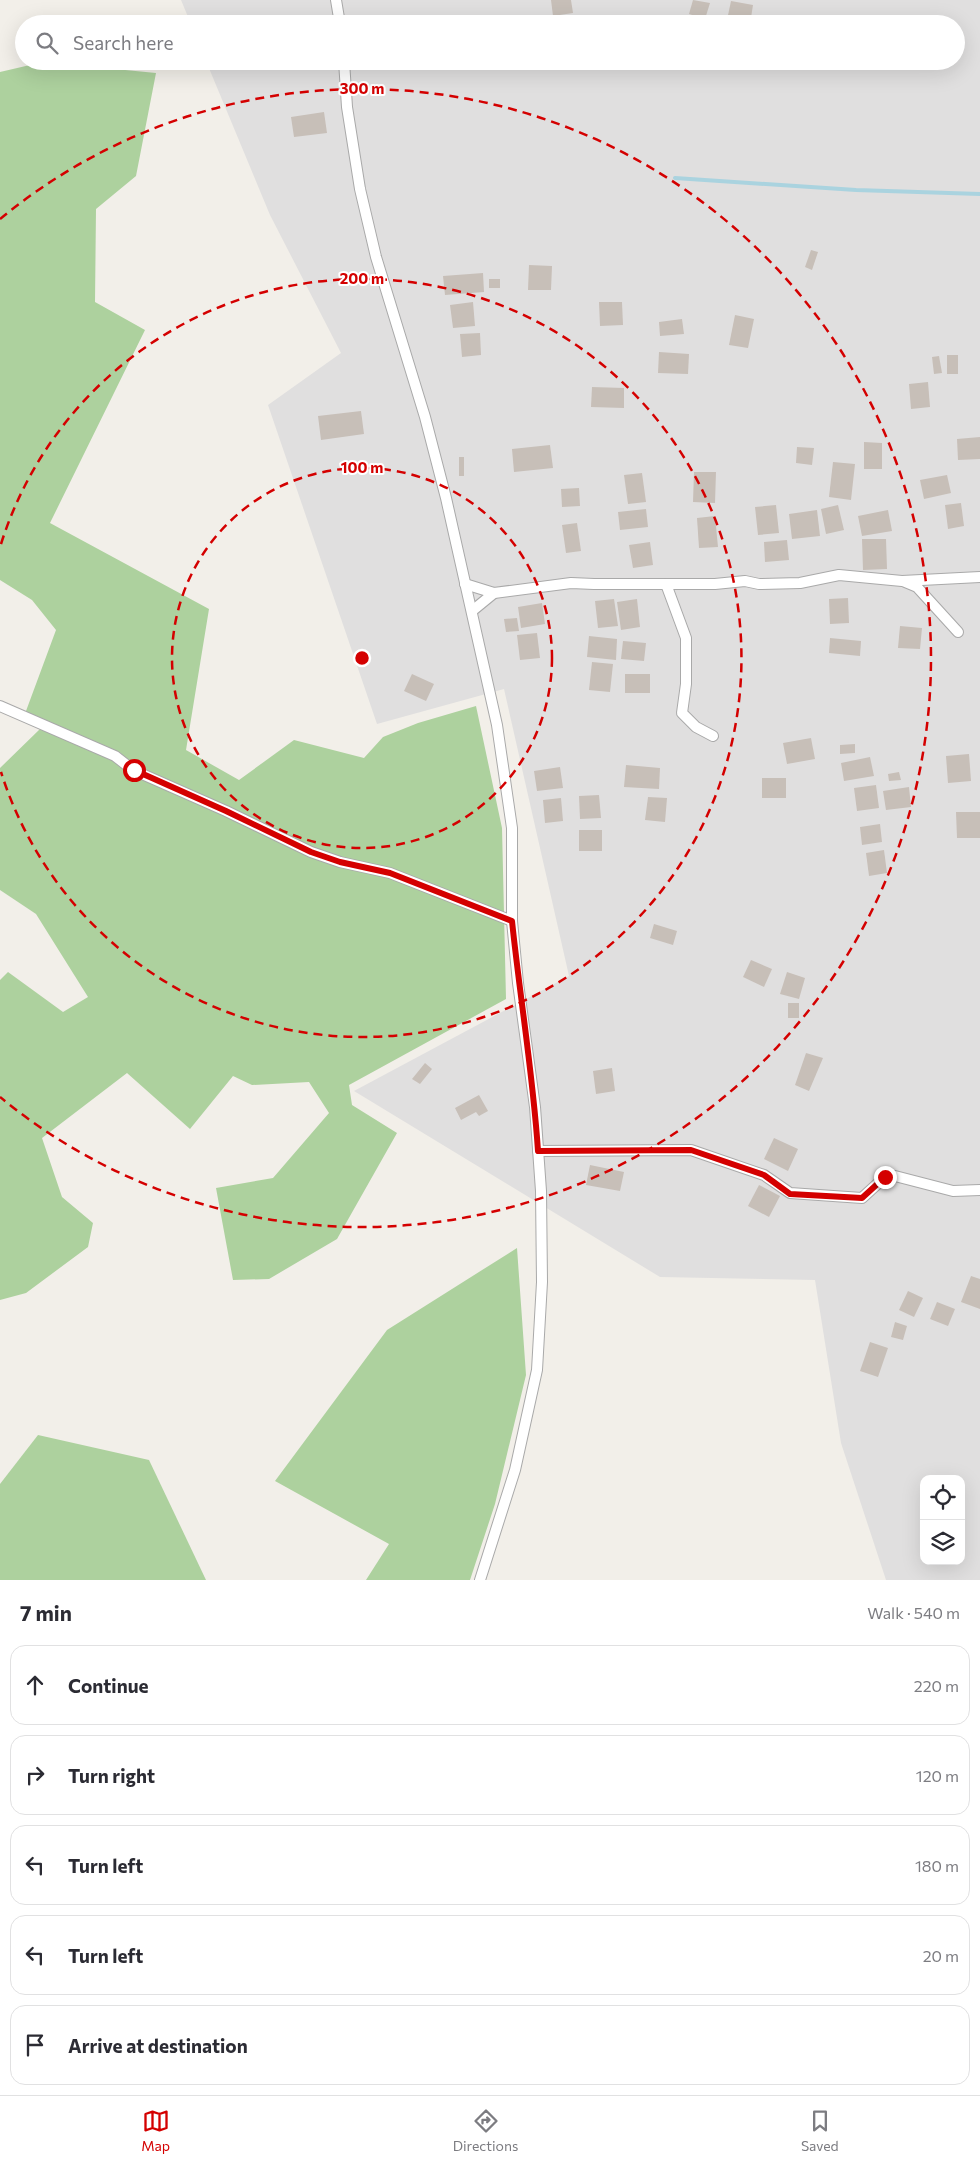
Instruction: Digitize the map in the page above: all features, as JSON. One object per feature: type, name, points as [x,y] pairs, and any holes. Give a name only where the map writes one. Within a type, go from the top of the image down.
[{"type":"street","points":[[336,0],[338,15]]},
{"type":"street","points":[[345,70],[347,108],[360,189],[376,257],[425,417],[446,498],[496,725],[512,828],[512,921],[518,983],[535,1107],[541,1191],[542,1282],[537,1370],[515,1470],[480,1580]]},
{"type":"street","points":[[465,584],[494,593],[571,582],[715,584],[745,581],[759,584],[800,583],[838,576],[902,581],[980,577]]},
{"type":"street","points":[[902,581],[917,587],[958,632]]},
{"type":"street","points":[[666,584],[686,638],[686,684],[682,713],[696,727],[713,736]]},
{"type":"street","points":[[472,611],[494,593]]},
{"type":"street","points":[[0,706],[115,756],[134,770],[311,852],[340,862],[390,873],[512,921]]},
{"type":"street","points":[[538,1151],[691,1150],[764,1175],[790,1194],[862,1198],[885,1177],[895,1176],[953,1191],[980,1190]]},
{"type":"shaded area","points":[[181,0],[980,0],[980,1580],[886,1580],[841,1443],[815,1280],[660,1277],[354,1091],[569,976],[504,689],[377,724],[268,405],[341,353],[270,215],[210,70],[965,70],[965,15],[187,15]]},
{"type":"green space","points":[[15,69],[125,70],[156,73],[136,176],[96,209],[95,302],[145,330],[50,523],[209,609],[186,750],[239,780],[294,740],[364,758],[383,737],[418,723],[476,706],[502,828],[506,999],[349,1085],[352,1105],[397,1133],[337,1239],[269,1279],[233,1280],[216,1188],[273,1178],[329,1113],[309,1082],[252,1085],[233,1076],[190,1129],[127,1073],[42,1138],[62,1197],[93,1223],[88,1247],[26,1293],[0,1300],[0,980],[8,972],[63,1012],[88,997],[36,914],[0,890],[0,768],[40,729],[26,711],[56,630],[32,600],[0,580],[0,72]]},
{"type":"green space","points":[[517,1248],[526,1375],[495,1504],[470,1580],[366,1580],[389,1544],[275,1481],[387,1330]]},
{"type":"green space","points":[[38,1435],[149,1460],[206,1580],[0,1580],[0,1484]]},
{"type":"building","points":[[551,0],[571,0],[573,13],[553,15]]},
{"type":"building","points":[[693,0],[710,3],[706,15],[689,14]]},
{"type":"building","points":[[731,1],[753,5],[751,15],[728,15]]},
{"type":"building","points":[[324,112],[327,133],[294,137],[291,117]]},
{"type":"building","points":[[811,250],[818,252],[812,270],[805,267]]},
{"type":"building","points":[[529,265],[552,266],[551,290],[528,290]]},
{"type":"building","points":[[483,273],[484,292],[445,295],[443,276]]},
{"type":"building","points":[[489,279],[500,279],[500,288],[489,288]]},
{"type":"building","points":[[473,302],[475,326],[453,328],[450,305]]},
{"type":"building","points":[[599,302],[622,302],[623,325],[600,326]]},
{"type":"building","points":[[735,315],[754,319],[748,348],[729,345]]},
{"type":"building","points":[[682,319],[684,334],[660,336],[659,322]]},
{"type":"building","points":[[480,333],[481,355],[462,357],[460,334]]},
{"type":"building","points":[[659,352],[689,354],[688,374],[658,373]]},
{"type":"building","points":[[947,355],[958,355],[958,374],[947,374]]},
{"type":"building","points":[[939,356],[942,373],[934,374],[932,357]]},
{"type":"building","points":[[928,382],[930,407],[911,409],[909,384]]},
{"type":"building","points":[[592,387],[624,388],[624,408],[591,407]]},
{"type":"building","points":[[361,411],[364,434],[321,440],[318,416]]},
{"type":"building","points":[[980,437],[980,459],[958,460],[957,439]]},
{"type":"building","points":[[864,442],[882,443],[882,469],[864,469]]},
{"type":"building","points":[[550,445],[553,468],[514,472],[512,449]]},
{"type":"building","points":[[797,447],[814,448],[812,465],[796,463]]},
{"type":"building","points":[[459,457],[464,457],[464,476],[459,476]]},
{"type":"building","points":[[833,462],[855,464],[851,500],[829,497]]},
{"type":"building","points":[[694,472],[716,472],[715,503],[693,502]]},
{"type":"building","points":[[642,473],[646,502],[628,504],[624,475]]},
{"type":"building","points":[[947,475],[951,493],[924,499],[920,480]]},
{"type":"building","points":[[579,488],[580,506],[562,507],[561,489]]},
{"type":"building","points":[[961,503],[964,526],[948,529],[945,505]]},
{"type":"building","points":[[776,505],[779,533],[758,535],[755,507]]},
{"type":"building","points":[[838,505],[844,530],[826,534],[821,509]]},
{"type":"building","points":[[646,509],[648,527],[620,530],[618,512]]},
{"type":"building","points":[[817,510],[820,536],[792,539],[789,514]]},
{"type":"building","points":[[888,510],[892,531],[862,536],[858,516]]},
{"type":"building","points":[[715,516],[718,547],[699,548],[697,518]]},
{"type":"building","points":[[577,523],[581,551],[566,553],[562,525]]},
{"type":"building","points":[[862,539],[886,539],[887,569],[863,570]]},
{"type":"building","points":[[787,540],[789,560],[765,562],[764,542]]},
{"type":"building","points":[[650,542],[653,565],[633,568],[629,545]]},
{"type":"building","points":[[848,598],[849,623],[830,624],[829,599]]},
{"type":"building","points":[[614,599],[618,626],[598,628],[595,601]]},
{"type":"building","points":[[637,599],[640,627],[621,630],[617,602]]},
{"type":"building","points":[[542,603],[545,624],[521,628],[518,607]]},
{"type":"building","points":[[517,618],[519,631],[506,632],[504,619]]},
{"type":"building","points":[[900,626],[922,628],[920,649],[898,648]]},
{"type":"building","points":[[537,633],[540,658],[520,660],[517,635]]},
{"type":"building","points":[[589,636],[617,639],[616,660],[587,657]]},
{"type":"building","points":[[830,638],[861,641],[860,656],[829,653]]},
{"type":"building","points":[[623,641],[646,643],[644,661],[621,659]]},
{"type":"building","points":[[592,662],[613,664],[610,692],[589,690]]},
{"type":"building","points":[[412,674],[434,684],[426,701],[404,691]]},
{"type":"building","points":[[625,674],[650,674],[650,693],[625,693]]},
{"type":"building","points":[[811,738],[815,759],[787,764],[783,743]]},
{"type":"building","points":[[855,744],[855,753],[840,754],[840,745]]},
{"type":"building","points":[[969,754],[971,781],[948,783],[946,756]]},
{"type":"building","points":[[870,757],[874,776],[844,781],[841,763]]},
{"type":"building","points":[[626,765],[660,768],[659,789],[624,787]]},
{"type":"building","points":[[560,767],[563,788],[537,791],[534,771]]},
{"type":"building","points":[[899,772],[901,780],[889,781],[888,774]]},
{"type":"building","points":[[762,778],[786,778],[786,798],[762,798]]},
{"type":"building","points":[[876,785],[879,808],[857,811],[854,788]]},
{"type":"building","points":[[909,787],[911,807],[886,810],[883,791]]},
{"type":"building","points":[[599,795],[601,818],[580,819],[579,796]]},
{"type":"building","points":[[648,797],[667,798],[665,822],[645,820]]},
{"type":"building","points":[[561,798],[563,821],[545,823],[543,800]]},
{"type":"building","points":[[956,812],[980,812],[980,838],[957,838]]},
{"type":"building","points":[[880,824],[882,842],[862,845],[860,827]]},
{"type":"building","points":[[579,830],[602,830],[602,851],[579,851]]},
{"type":"building","points":[[884,850],[887,873],[869,876],[866,853]]},
{"type":"building","points":[[654,924],[677,931],[673,945],[650,938]]},
{"type":"building","points":[[751,960],[772,969],[764,987],[743,977]]},
{"type":"building","points":[[787,972],[805,978],[799,999],[780,994]]},
{"type":"building","points":[[788,1003],[799,1003],[799,1018],[788,1018]]},
{"type":"building","points":[[806,1053],[823,1058],[809,1091],[795,1085]]},
{"type":"building","points":[[425,1063],[432,1069],[420,1084],[412,1079]]},
{"type":"building","points":[[612,1068],[615,1091],[596,1094],[593,1071]]},
{"type":"building","points":[[479,1095],[488,1111],[479,1116],[476,1112],[461,1120],[455,1108]]},
{"type":"building","points":[[774,1138],[798,1149],[788,1171],[764,1159]]},
{"type":"building","points":[[590,1165],[624,1172],[620,1191],[586,1185]]},
{"type":"building","points":[[759,1185],[780,1196],[769,1217],[748,1206]]},
{"type":"building","points":[[971,1276],[980,1279],[980,1309],[961,1302]]},
{"type":"building","points":[[908,1291],[923,1298],[914,1317],[899,1310]]},
{"type":"building","points":[[937,1302],[955,1309],[948,1326],[930,1319]]},
{"type":"building","points":[[895,1322],[907,1326],[903,1340],[891,1337]]},
{"type":"building","points":[[870,1342],[888,1348],[878,1377],[860,1371]]},
{"type":"waterway","points":[[675,178],[856,190],[980,194]]},
{"type":"route","points":[[134,770],[311,852],[340,862],[390,873],[512,921],[518,983],[535,1107],[538,1151],[691,1150],[764,1175],[790,1194],[862,1198],[885,1177]]}]
